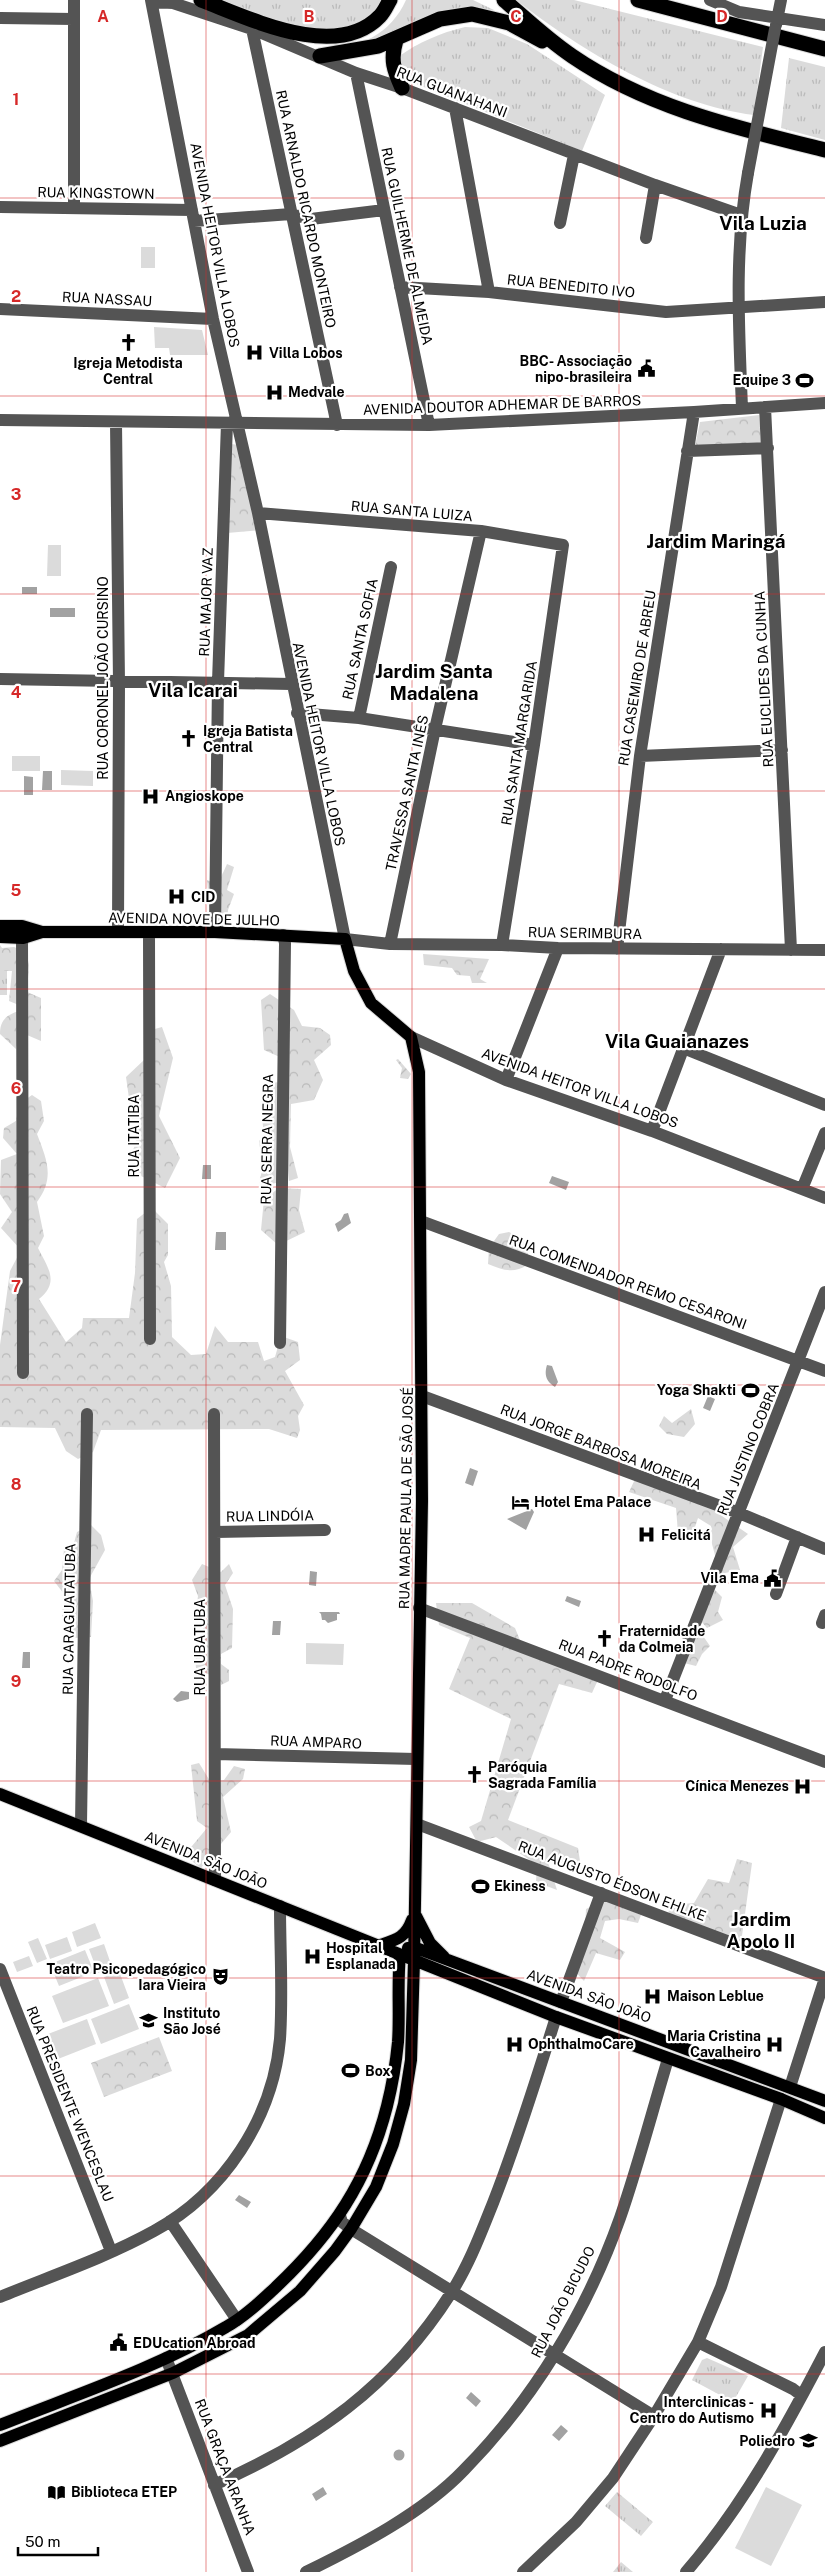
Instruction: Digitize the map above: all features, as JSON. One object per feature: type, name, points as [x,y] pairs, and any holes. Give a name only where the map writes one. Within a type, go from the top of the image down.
[{"type":"highway","points":[[201,0],[275,28],[305,35],[336,36],[361,29],[379,16],[390,0]]},
{"type":"highway","points":[[504,0],[570,55]]},
{"type":"highway","points":[[638,0],[825,49]]},
{"type":"highway","points":[[320,56],[359,51],[396,40],[440,19],[472,14],[509,23],[570,55],[604,77],[703,118],[825,150]]},
{"type":"highway","points":[[396,40],[391,55],[402,88]]},
{"type":"main road","name":"AVENIDA NOVE DE JULHO","points":[[0,926],[23,932],[215,932],[345,939]]},
{"type":"main road","name":"AVENIDA NOVE DE JULHO","points":[[0,938],[23,932]]},
{"type":"main road","name":"AVENIDA HEITOR VILLA LOBOS","points":[[345,939],[354,971],[371,1003],[411,1037]]},
{"type":"main road","name":"RUA MADRE PAULA DE SÃO JOSÉ","points":[[0,2441],[173,2373],[234,2343],[255,2330],[300,2292],[351,2229],[376,2187],[393,2144],[404,2104],[411,2060],[417,1824],[416,1759],[422,1396],[422,1221],[419,1072],[411,1037]]},
{"type":"main road","name":"AVENIDA SÃO JOÃO","points":[[0,1794],[556,2017],[782,2099],[825,2118]]},
{"type":"main road","points":[[377,1946],[402,1937],[408,1930],[415,1914]]},
{"type":"main road","points":[[415,1914],[430,1942],[448,1960]]},
{"type":"main road","name":"AVENIDA SÃO JOÃO","points":[[414,1948],[825,2101]]},
{"type":"main road","points":[[0,2425],[166,2358],[237,2320],[292,2271],[340,2216],[369,2164],[388,2104],[398,2043],[400,1955],[406,1949],[414,1948]]},
{"type":"street","points":[[74,0],[74,208]]},
{"type":"street","points":[[710,0],[776,24],[825,26]]},
{"type":"street","points":[[742,408],[738,308],[741,215],[781,0]]},
{"type":"street","name":"RUA GUANAHANI","points":[[152,1],[173,3],[252,29],[320,56],[356,73],[402,88],[655,185],[741,215]]},
{"type":"street","name":"AVENIDA HEITOR VILLA LOBOS","points":[[152,1],[232,423],[258,513],[291,684],[345,939]]},
{"type":"street","points":[[0,18],[74,19]]},
{"type":"street","name":"RUA ARNALDO RICARDO MONTEIRO","points":[[252,29],[337,425]]},
{"type":"street","name":"RUA GUILHERME DE ALMEIDA","points":[[356,73],[429,425]]},
{"type":"street","points":[[455,108],[489,292]]},
{"type":"street","points":[[560,223],[574,154]]},
{"type":"street","points":[[646,238],[655,185]]},
{"type":"street","name":"RUA KINGSTOWN","points":[[0,207],[74,208],[193,215],[291,214],[311,220],[384,210]]},
{"type":"street","name":"RUA BENEDITO IVO","points":[[400,287],[489,292],[666,312],[825,302]]},
{"type":"street","name":"RUA NASSAU","points":[[0,309],[213,319]]},
{"type":"street","name":"AVENIDA DOUTOR ADHEMAR DE BARROS","points":[[0,420],[116,423],[429,425],[694,412],[825,403]]},
{"type":"street","name":"RUA EUCLIDES DA CUNHA","points":[[765,407],[791,950]]},
{"type":"street","name":"RUA CASEMIRO DE ABREU","points":[[617,949],[640,756],[694,412]]},
{"type":"street","name":"RUA CORONEL JOÃO CURSINO","points":[[116,423],[119,682],[118,932]]},
{"type":"street","name":"RUA MAJOR VAZ","points":[[215,932],[218,682],[232,423]]},
{"type":"street","points":[[687,451],[768,448]]},
{"type":"street","name":"RUA SANTA LUIZA","points":[[258,513],[481,531],[562,545]]},
{"type":"street","name":"TRAVESSA SANTA INÊS","points":[[390,944],[435,729],[481,531]]},
{"type":"street","name":"RUA SANTA MARGARIDA","points":[[502,945],[534,745],[562,545]]},
{"type":"street","name":"RUA SANTA SOFIA","points":[[359,718],[391,567]]},
{"type":"street","points":[[0,679],[291,684]]},
{"type":"street","points":[[297,713],[359,718],[534,745]]},
{"type":"street","points":[[640,756],[782,750]]},
{"type":"street","points":[[23,932],[23,1373]]},
{"type":"street","name":"RUA ITATIBA","points":[[149,933],[150,1339]]},
{"type":"street","name":"RUA SERRA NEGRA","points":[[280,1342],[285,943],[283,935]]},
{"type":"street","name":"RUA SERIMBURA","points":[[345,939],[390,944],[502,945],[558,948],[825,950]]},
{"type":"street","points":[[506,1080],[558,948]]},
{"type":"street","points":[[652,1130],[722,950]]},
{"type":"street","name":"AVENIDA HEITOR VILLA LOBOS","points":[[411,1037],[506,1080],[652,1130],[825,1198]]},
{"type":"street","points":[[683,1048],[825,1105]]},
{"type":"street","points":[[802,1189],[825,1133]]},
{"type":"street","name":"RUA COMENDADOR REMO CESARONI","points":[[422,1221],[825,1371]]},
{"type":"street","name":"RUA JUSTINO COBRA","points":[[665,1700],[825,1292]]},
{"type":"street","name":"RUA JORGE BARBOSA MOREIRA","points":[[422,1396],[825,1548]]},
{"type":"street","name":"RUA CARAGUATATUBA","points":[[81,1825],[87,1414]]},
{"type":"street","name":"RUA UBATUBA","points":[[214,1414],[215,1880]]},
{"type":"street","name":"RUA LINDÓIA","points":[[215,1532],[325,1530]]},
{"type":"street","points":[[776,1594],[797,1537]]},
{"type":"street","name":"RUA PADRE RODOLFO","points":[[419,1608],[825,1762]]},
{"type":"street","name":"RUA AMPARO","points":[[215,1754],[416,1759]]},
{"type":"street","name":"RUA AUGUSTO ÉDSON EHLKE","points":[[417,1824],[825,1978]]},
{"type":"street","points":[[561,2002],[601,1893]]},
{"type":"street","points":[[0,2297],[154,2231],[189,2207],[223,2174],[238,2155],[263,2111],[276,2062],[280,2038],[280,1906]]},
{"type":"street","name":"RUA PRESIDENTE WENCESLAU","points":[[0,1969],[111,2251]]},
{"type":"street","points":[[790,2087],[825,1978]]},
{"type":"street","points":[[214,2485],[283,2452],[355,2403],[382,2380],[403,2356],[452,2291],[482,2232],[514,2151],[556,2017]]},
{"type":"street","name":"RUA JOÃO BICUDO","points":[[306,2572],[354,2549],[412,2512],[463,2471],[517,2410],[555,2355],[596,2277],[619,2219],[668,2059]]},
{"type":"street","points":[[523,2572],[576,2522],[612,2478],[654,2416],[698,2342],[721,2287],[782,2099]]},
{"type":"street","points":[[340,2216],[342,2222],[351,2229],[654,2416]]},
{"type":"street","points":[[170,2221],[237,2320]]},
{"type":"street","points":[[698,2342],[793,2389],[801,2395]]},
{"type":"street","points":[[686,2572],[741,2500],[782,2434],[825,2352]]},
{"type":"street","name":"RUA GRAÇA ARANHA","points":[[166,2358],[248,2572]]},
{"type":"green space","points":[[221,0],[385,0],[369,20],[338,33],[268,20]]},
{"type":"green space","points":[[406,0],[473,0],[494,10],[451,14],[393,39],[327,53],[316,49],[344,48],[369,39],[391,23]]},
{"type":"green space","points":[[516,0],[574,0],[763,47],[754,115],[691,100],[660,88],[598,56]]},
{"type":"green space","points":[[465,27],[488,28],[527,44],[605,95],[582,151],[399,77],[398,57],[430,39]]},
{"type":"green space","points":[[789,58],[825,67],[825,140],[781,128]]},
{"type":"green space","points":[[141,247],[155,247],[155,268],[141,268]]},
{"type":"green space","points":[[154,327],[202,330],[208,355],[170,355],[169,348],[155,348]]},
{"type":"green space","points":[[759,415],[761,444],[695,446],[700,422]]},
{"type":"green space","points":[[230,444],[241,445],[261,530],[227,533]]},
{"type":"green space","points":[[48,545],[61,545],[61,576],[47,576]]},
{"type":"green space","points":[[12,756],[40,756],[40,771],[12,771]]},
{"type":"green space","points":[[61,770],[93,771],[93,786],[61,785]]},
{"type":"green space","points":[[227,864],[234,867],[227,890],[234,894],[228,910],[227,926],[223,929],[210,917],[207,880],[218,884]]},
{"type":"green space","points":[[0,945],[2,948],[14,947],[26,952],[29,965],[27,992],[41,998],[41,1041],[20,1032],[16,1049],[0,1034],[2,1023],[8,1016],[26,1008],[9,1001],[12,971],[0,971]]},
{"type":"green space","points":[[0,952],[7,952],[7,995],[0,995]]},
{"type":"green space","points":[[423,954],[489,959],[480,979],[487,983],[472,983],[470,976],[457,975],[452,968],[424,965]]},
{"type":"green space","points":[[270,994],[294,1010],[302,1026],[320,1028],[330,1035],[331,1045],[314,1060],[323,1080],[314,1100],[291,1104],[290,1147],[298,1178],[289,1181],[288,1170],[282,1170],[276,1183],[262,1186],[259,1182],[263,1168],[259,1141],[264,1135],[261,1109],[263,1083],[283,1082],[282,1058],[264,1050],[261,1000]]},
{"type":"green space","points":[[162,1027],[173,1058],[159,1116],[180,1158],[165,1188],[133,1172],[132,1154],[139,1131],[132,1120],[126,1077],[144,1060],[144,1032]]},
{"type":"green space","points":[[398,1059],[411,1074],[408,1079],[400,1078],[402,1068],[396,1060]]},
{"type":"green space","points":[[32,1095],[41,1101],[44,1121],[37,1134],[48,1169],[46,1185],[37,1202],[44,1236],[38,1248],[48,1268],[51,1281],[45,1293],[39,1299],[66,1342],[82,1328],[83,1318],[129,1318],[135,1273],[137,1219],[146,1212],[155,1211],[168,1224],[168,1255],[164,1262],[171,1286],[172,1337],[191,1355],[206,1354],[215,1326],[228,1342],[258,1342],[264,1361],[275,1357],[281,1336],[298,1342],[300,1360],[285,1371],[304,1405],[298,1416],[300,1430],[297,1438],[269,1429],[101,1430],[93,1452],[78,1459],[66,1451],[55,1428],[0,1427],[0,1345],[10,1271],[21,1250],[1,1228],[12,1212],[0,1194],[1,1160],[17,1154],[3,1138],[4,1128],[16,1121],[19,1104]]},
{"type":"green space","points":[[279,1188],[301,1189],[299,1210],[305,1232],[278,1245],[261,1230],[264,1199]]},
{"type":"green space","points":[[509,1232],[529,1242],[527,1265],[513,1270],[488,1264],[489,1248],[499,1234]]},
{"type":"green space","points":[[691,1409],[695,1424],[684,1437],[667,1434],[659,1426],[664,1416],[672,1423]]},
{"type":"green space","points":[[636,1477],[661,1487],[687,1481],[722,1516],[748,1534],[733,1547],[740,1570],[720,1574],[712,1544],[711,1526],[698,1518],[692,1536],[678,1533],[676,1508],[629,1492]]},
{"type":"green space","points":[[91,1525],[101,1535],[105,1550],[89,1579],[93,1601],[91,1637],[74,1638],[64,1623],[62,1614],[67,1598],[54,1581],[62,1570],[64,1549],[74,1543],[77,1532]]},
{"type":"green space","points":[[202,1564],[221,1572],[229,1564],[233,1573],[225,1585],[233,1609],[232,1648],[221,1654],[221,1664],[229,1670],[229,1681],[221,1685],[220,1680],[196,1668],[198,1642],[208,1618],[196,1611],[198,1596],[192,1580]]},
{"type":"green space","points":[[715,1590],[722,1597],[718,1612],[723,1620],[707,1628],[699,1619]]},
{"type":"green space","points":[[436,1603],[472,1603],[515,1628],[522,1645],[597,1682],[592,1693],[559,1684],[508,1820],[578,1848],[581,1868],[547,1859],[557,1890],[536,1882],[537,1865],[496,1837],[477,1842],[469,1827],[481,1821],[511,1719],[449,1689],[470,1638],[439,1625]]},
{"type":"green space","points":[[688,1633],[703,1636],[710,1646],[702,1654],[696,1666],[684,1663]]},
{"type":"green space","points":[[306,1643],[344,1644],[343,1665],[306,1664]]},
{"type":"green space","points":[[199,1763],[210,1781],[224,1780],[234,1766],[245,1769],[243,1779],[223,1797],[231,1832],[201,1868],[181,1853],[192,1846],[207,1828],[197,1821],[191,1765]]},
{"type":"green space","points":[[737,1859],[752,1863],[741,1943],[668,1915],[670,1905],[694,1903],[708,1879],[729,1883]]},
{"type":"green space","points":[[605,1900],[641,1915],[638,1923],[619,1919],[605,1921],[600,1938],[625,1952],[620,1960],[596,1953],[584,1981],[569,1965],[585,1929],[586,1909]]},
{"type":"green space","points":[[95,1923],[101,1938],[77,1947],[72,1932]]},
{"type":"green space","points":[[67,1937],[72,1951],[50,1959],[45,1945]]},
{"type":"green space","points":[[38,1938],[47,1959],[37,1963],[28,1942]]},
{"type":"green space","points":[[104,1944],[112,1967],[98,1973],[89,1949]]},
{"type":"green space","points":[[85,1950],[94,1972],[59,1986],[50,1964]]},
{"type":"green space","points":[[29,1956],[33,1966],[17,1972],[13,1962]]},
{"type":"green space","points":[[119,1971],[129,1998],[114,2004],[104,1977]]},
{"type":"green space","points":[[98,1978],[109,2006],[63,2023],[52,1996]]},
{"type":"green space","points":[[129,2004],[139,2029],[101,2044],[91,2019]]},
{"type":"green space","points":[[87,2019],[96,2044],[58,2059],[48,2034]]},
{"type":"green space","points":[[159,2037],[172,2071],[104,2097],[91,2063]]},
{"type":"green space","points":[[707,2358],[748,2376],[733,2402],[692,2380],[702,2360]]},
{"type":"green space","points":[[766,2487],[802,2505],[771,2566],[735,2548]]},
{"type":"green space","points":[[617,2492],[653,2522],[641,2536],[605,2506]]},
{"type":"green space","points":[[621,2562],[633,2572],[613,2572]]},
{"type":"shaded area","points":[[22,587],[37,587],[37,594],[22,594]]},
{"type":"shaded area","points":[[50,608],[75,608],[75,617],[50,617]]},
{"type":"shaded area","points":[[43,771],[52,771],[52,790],[42,790]]},
{"type":"shaded area","points":[[24,776],[33,777],[33,795],[24,795]]},
{"type":"shaded area","points":[[203,1165],[211,1165],[211,1179],[202,1179]]},
{"type":"shaded area","points":[[552,1176],[569,1182],[566,1190],[549,1183]]},
{"type":"shaded area","points":[[348,1213],[351,1223],[338,1232],[335,1224],[341,1220],[344,1214]]},
{"type":"shaded area","points":[[216,1232],[226,1232],[226,1250],[215,1250]]},
{"type":"shaded area","points":[[547,1365],[552,1366],[558,1382],[555,1387],[546,1378]]},
{"type":"shaded area","points":[[708,1396],[715,1399],[710,1411],[703,1408]]},
{"type":"shaded area","points":[[470,1468],[478,1471],[473,1486],[465,1483]]},
{"type":"shaded area","points":[[532,1509],[534,1512],[526,1530],[507,1519]]},
{"type":"shaded area","points":[[310,1571],[317,1572],[316,1586],[309,1585]]},
{"type":"shaded area","points":[[567,1596],[581,1601],[579,1607],[565,1601]]},
{"type":"shaded area","points":[[319,1612],[339,1612],[340,1614],[337,1614],[337,1620],[328,1623],[322,1620]]},
{"type":"shaded area","points":[[273,1621],[281,1621],[280,1635],[272,1635]]},
{"type":"shaded area","points":[[23,1652],[30,1652],[30,1668],[22,1668]]},
{"type":"shaded area","points":[[181,1691],[189,1692],[189,1699],[177,1702],[173,1699]]},
{"type":"shaded area","points":[[239,2195],[251,2202],[247,2208],[235,2200]]},
{"type":"shaded area","points":[[471,2392],[481,2401],[476,2407],[466,2398]]},
{"type":"shaded area","points":[[561,2425],[568,2431],[559,2441],[552,2435]]},
{"type":"shaded area","points":[[399,2449],[405,2455],[399,2461],[393,2455]]},
{"type":"shaded area","points":[[323,2487],[327,2494],[316,2501],[312,2494]]},
{"type":"place","name":"Igreja Metodista Central","points":[[128,343]]},
{"type":"place","name":"Villa Lobos","points":[[255,353]]},
{"type":"place","name":"BBC- Associação nipo-brasileira","points":[[646,369]]},
{"type":"place","name":"Equipe 3","points":[[805,380]]},
{"type":"place","name":"Medvale","points":[[274,392]]},
{"type":"place","name":"Igreja Batista Central","points":[[189,739]]},
{"type":"place","name":"Angioskope","points":[[151,796]]},
{"type":"place","name":"CID","points":[[177,897]]},
{"type":"place","name":"Yoga Shakti","points":[[750,1390]]},
{"type":"place","name":"Hotel Ema Palace","points":[[520,1502]]},
{"type":"place","name":"Felicitá","points":[[647,1535]]},
{"type":"place","name":"Vila Ema","points":[[773,1578]]},
{"type":"place","name":"Fraternidade da Colmeia","points":[[605,1639]]},
{"type":"place","name":"Paróquia Sagrada Família","points":[[474,1775]]},
{"type":"place","name":"Cínica Menezes","points":[[803,1786]]},
{"type":"place","name":"Ekiness","points":[[480,1886]]},
{"type":"place","name":"Hospital Esplanada","points":[[312,1956]]},
{"type":"place","name":"Teatro Psicopedagógico Iara Vieira","points":[[220,1977]]},
{"type":"place","name":"Maison Leblue","points":[[653,1996]]},
{"type":"place","name":"Instituto São José","points":[[149,2021]]},
{"type":"place","name":"OphthalmoCare","points":[[514,2044]]},
{"type":"place","name":"Maria Cristina Cavalheiro","points":[[775,2044]]},
{"type":"place","name":"Box","points":[[351,2071]]},
{"type":"place","name":"EDUcation Abroad","points":[[119,2343]]},
{"type":"place","name":"Interclinicas - Centro do Autismo","points":[[768,2410]]},
{"type":"place","name":"Poliedro","points":[[809,2441]]},
{"type":"place","name":"Biblioteca ETEP","points":[[57,2492]]},
{"type":"district","name":"Vila Luzia","points":[[763,223]]},
{"type":"district","name":"Jardim Maringá","points":[[716,541]]},
{"type":"district","name":"Jardim Santa Madalena","points":[[434,682]]},
{"type":"district","name":"Vila Icarai","points":[[193,690]]},
{"type":"district","name":"Vila Guaianazes","points":[[677,1041]]},
{"type":"district","name":"Jardim Apolo II","points":[[761,1930]]}]
